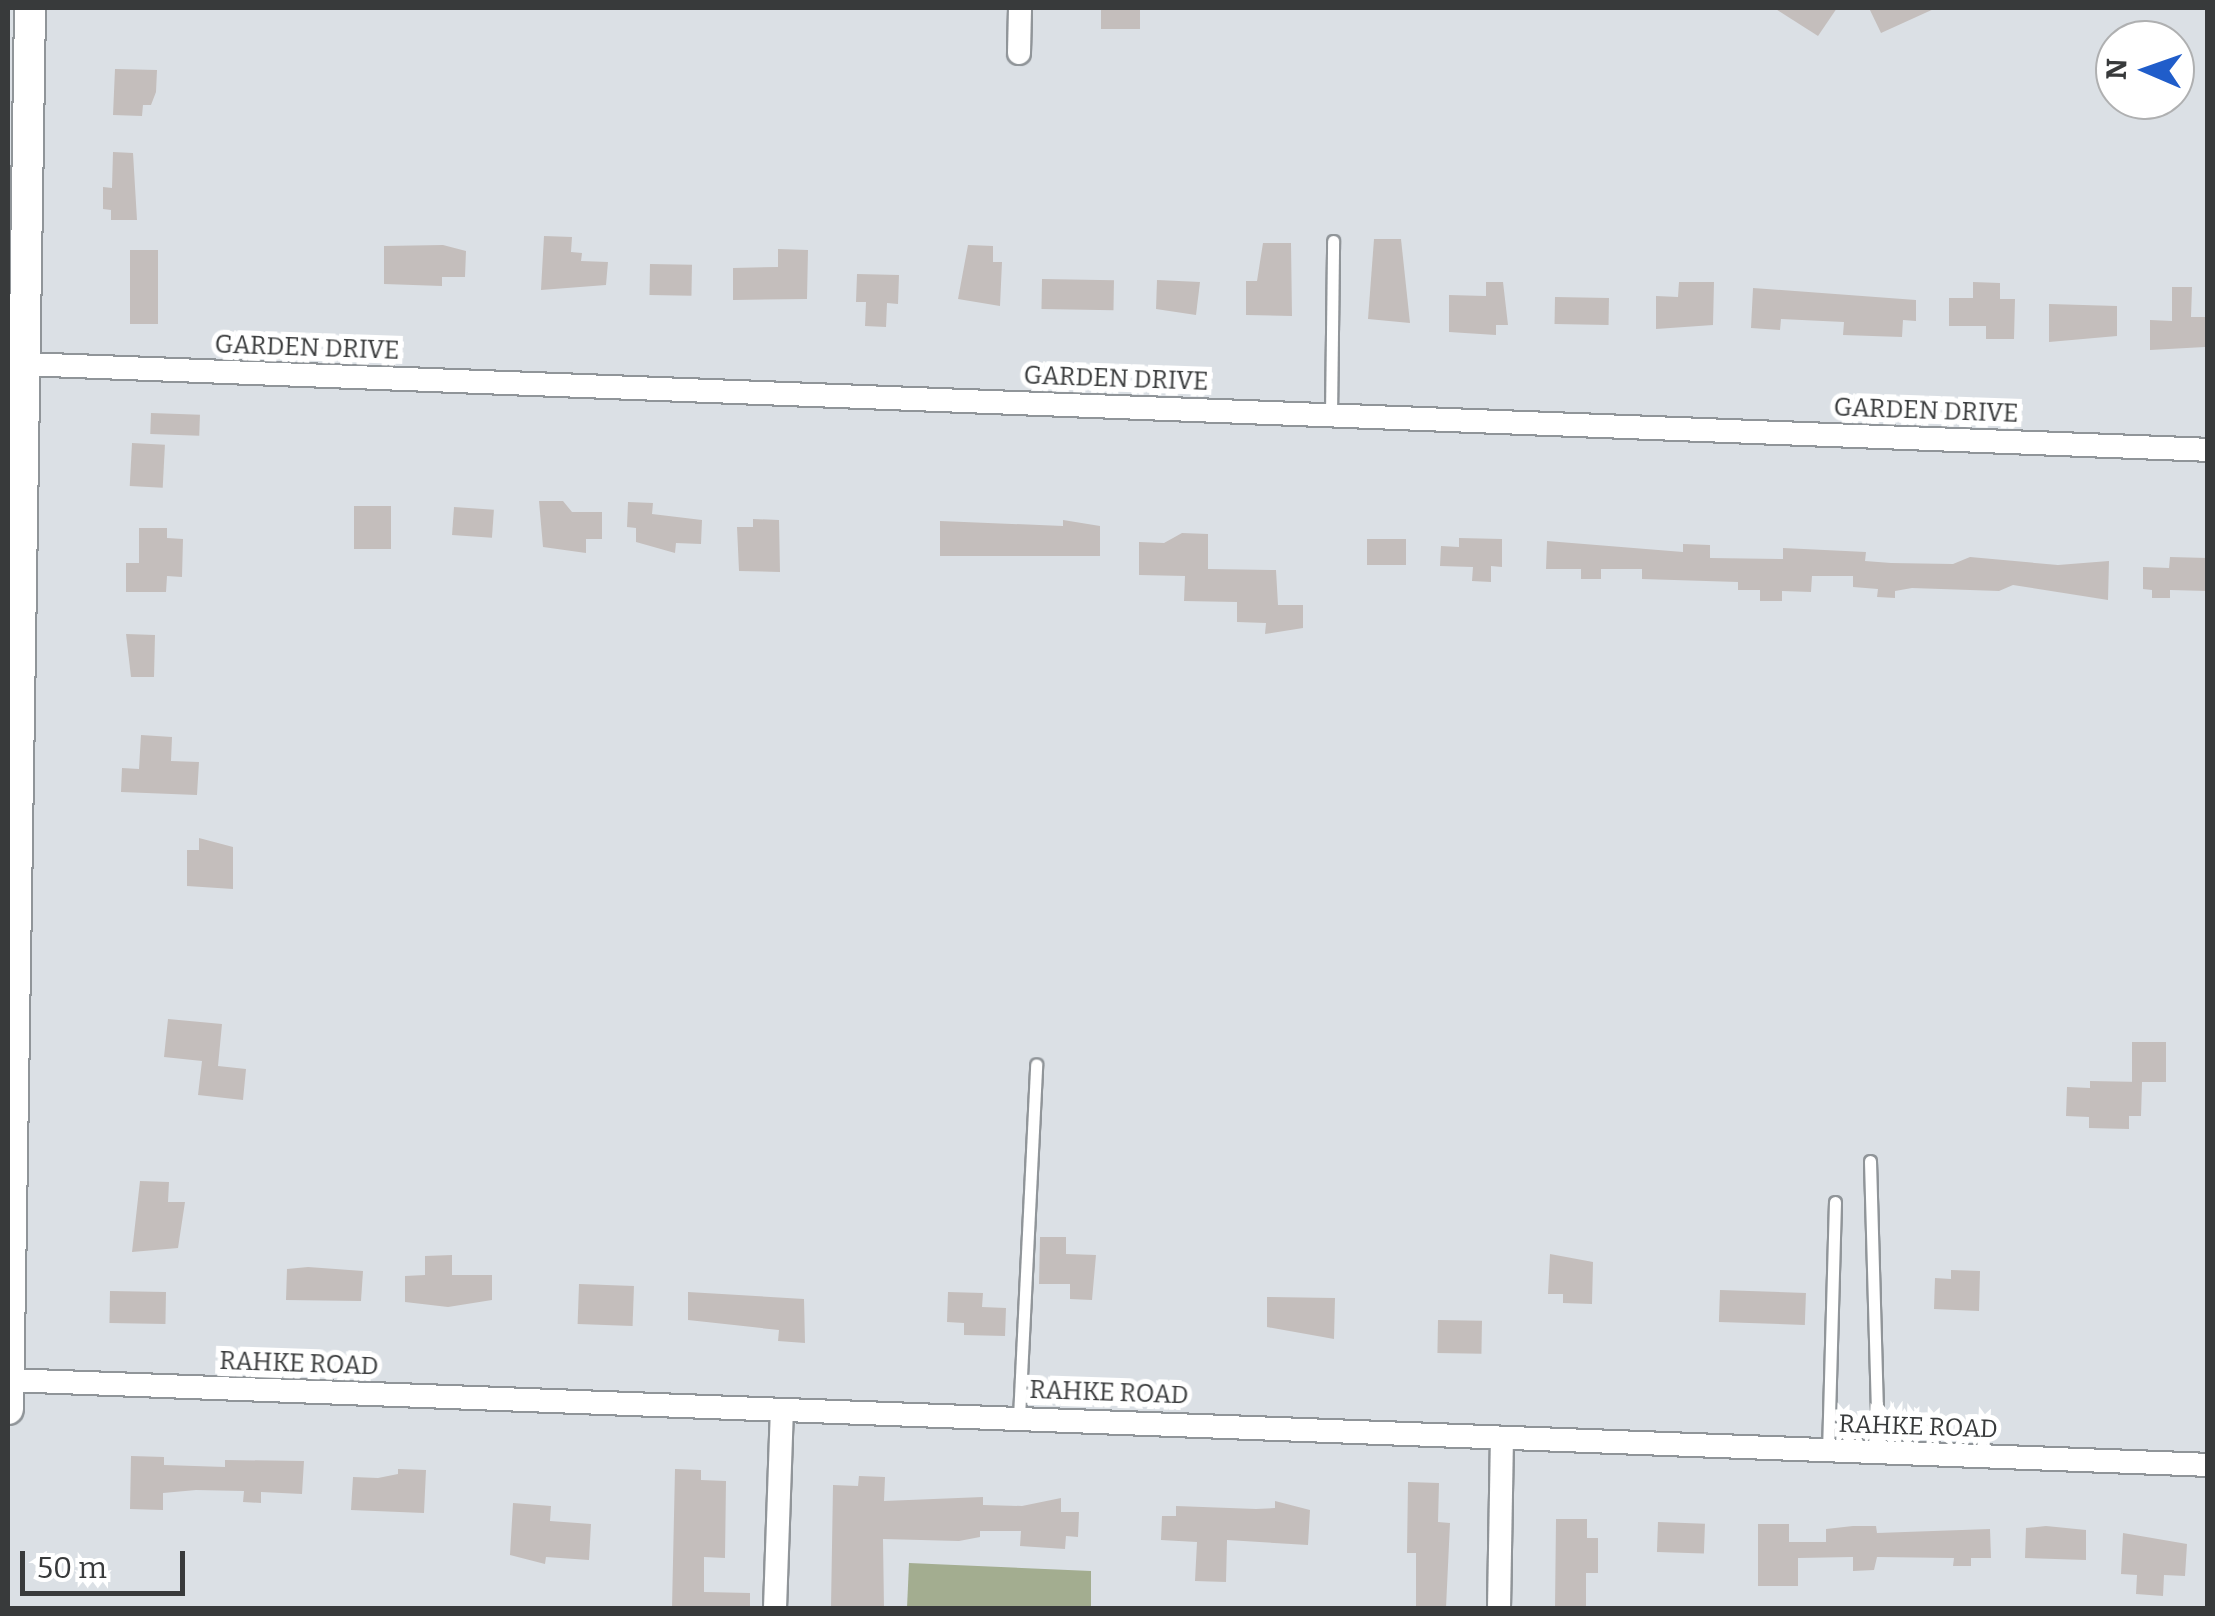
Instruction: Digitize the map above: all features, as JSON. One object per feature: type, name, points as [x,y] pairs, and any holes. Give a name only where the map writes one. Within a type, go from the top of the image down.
[{"type":"street","points":[[8,1409],[14,543],[23,364],[17,266],[30,8]]},
{"type":"street","points":[[1019,53],[1020,8]]},
{"type":"street","name":"GARDEN DRIVE","points":[[23,364],[2208,450]]},
{"type":"street","name":"RAHKE ROAD","points":[[8,1380],[2208,1465]]},
{"type":"street","points":[[775,1608],[782,1412]]},
{"type":"street","points":[[1499,1608],[1502,1440]]},
{"type":"lane","points":[[1331,416],[1334,242]]},
{"type":"lane","points":[[1019,1417],[1036,1064]]},
{"type":"lane","points":[[1870,1160],[1878,1454]]},
{"type":"lane","points":[[1828,1452],[1834,1202]]},
{"type":"green space","points":[[909,1563],[1091,1571],[1091,1608],[907,1608]]},
{"type":"building","points":[[1101,8],[1140,8],[1140,29],[1101,29]]},
{"type":"building","points":[[1774,8],[1837,8],[1818,36]]},
{"type":"building","points":[[1869,8],[1936,8],[1881,33]]},
{"type":"building","points":[[115,69],[157,70],[156,92],[151,105],[143,105],[142,116],[113,115]]},
{"type":"building","points":[[113,152],[133,153],[137,220],[111,220],[111,210],[103,209],[103,187],[112,188]]},
{"type":"building","points":[[544,236],[572,237],[571,252],[582,253],[581,261],[608,262],[606,285],[541,290]]},
{"type":"building","points":[[1374,239],[1401,239],[1410,323],[1368,319]]},
{"type":"building","points":[[1263,243],[1291,243],[1292,316],[1246,315],[1246,281],[1257,281]]},
{"type":"building","points":[[443,245],[466,251],[465,277],[442,277],[442,286],[384,284],[384,246]]},
{"type":"building","points":[[968,245],[993,246],[993,262],[1002,262],[1000,306],[958,299]]},
{"type":"building","points":[[778,249],[808,250],[807,299],[733,300],[733,268],[778,267]]},
{"type":"building","points":[[130,250],[158,250],[158,324],[130,324]]},
{"type":"building","points":[[650,264],[692,265],[691,296],[649,295]]},
{"type":"building","points":[[857,274],[899,275],[898,304],[887,303],[886,327],[865,326],[866,302],[856,302]]},
{"type":"building","points":[[1042,279],[1114,280],[1113,310],[1041,309]]},
{"type":"building","points":[[1157,280],[1200,282],[1196,315],[1156,309]]},
{"type":"building","points":[[1486,282],[1503,282],[1508,325],[1496,325],[1496,335],[1449,332],[1449,295],[1486,296]]},
{"type":"building","points":[[1679,282],[1714,282],[1713,325],[1656,329],[1656,296],[1678,297]]},
{"type":"building","points":[[1973,282],[2000,283],[2000,299],[2015,299],[2014,339],[1986,339],[1986,326],[1949,326],[1949,298],[1973,298]]},
{"type":"building","points":[[2172,287],[2192,287],[2191,317],[2205,317],[2205,347],[2150,350],[2150,320],[2172,321]]},
{"type":"building","points":[[1753,288],[1916,300],[1916,321],[1903,320],[1902,337],[1843,335],[1844,322],[1781,319],[1780,330],[1751,328]]},
{"type":"building","points":[[1555,297],[1609,298],[1609,325],[1555,324]]},
{"type":"building","points":[[2049,304],[2117,306],[2117,336],[2049,342]]},
{"type":"building","points":[[151,413],[200,415],[199,436],[150,434]]},
{"type":"building","points":[[132,443],[165,445],[163,488],[130,486]]},
{"type":"building","points":[[539,501],[563,501],[572,512],[602,512],[602,539],[586,539],[586,553],[543,547]]},
{"type":"building","points":[[628,502],[653,503],[652,514],[702,520],[701,544],[676,543],[675,553],[636,542],[636,528],[627,527]]},
{"type":"building","points":[[354,506],[391,506],[391,549],[354,549]]},
{"type":"building","points":[[454,507],[494,510],[492,538],[452,535]]},
{"type":"building","points":[[753,519],[779,520],[780,572],[739,571],[737,527],[753,527]]},
{"type":"building","points":[[1063,520],[1100,526],[1100,556],[940,556],[940,521],[1063,526]]},
{"type":"building","points":[[139,528],[167,528],[167,538],[183,539],[182,577],[167,576],[166,592],[126,592],[126,563],[139,563]]},
{"type":"building","points":[[1182,533],[1208,534],[1208,569],[1276,570],[1278,605],[1303,605],[1303,628],[1265,634],[1266,623],[1237,622],[1237,602],[1184,601],[1185,576],[1139,575],[1139,542],[1164,543]]},
{"type":"building","points":[[1459,538],[1502,539],[1502,567],[1491,566],[1491,582],[1472,581],[1473,567],[1440,566],[1441,546],[1459,547]]},
{"type":"building","points":[[1367,539],[1406,539],[1406,565],[1367,565]]},
{"type":"building","points":[[1547,541],[1683,552],[1683,544],[1710,545],[1710,558],[1783,559],[1783,548],[1866,552],[1865,561],[1891,563],[1953,564],[1970,557],[2058,565],[2109,561],[2108,600],[2013,585],[1999,591],[1912,588],[1895,591],[1895,598],[1877,597],[1878,589],[1853,587],[1853,576],[1812,576],[1811,592],[1782,591],[1782,601],[1760,601],[1760,590],[1738,590],[1738,582],[1642,579],[1642,569],[1601,569],[1601,579],[1581,579],[1581,569],[1546,569]]},
{"type":"building","points":[[2170,557],[2208,558],[2208,591],[2170,590],[2170,598],[2152,598],[2152,590],[2143,589],[2143,567],[2169,568]]},
{"type":"building","points":[[126,634],[155,635],[154,677],[131,677]]},
{"type":"building","points":[[141,735],[172,737],[171,761],[199,762],[197,795],[121,792],[122,768],[139,769]]},
{"type":"building","points":[[199,838],[233,847],[233,889],[187,886],[187,850],[199,850]]},
{"type":"building","points":[[168,1019],[222,1024],[218,1066],[246,1069],[243,1100],[198,1095],[202,1061],[164,1057]]},
{"type":"building","points":[[2132,1042],[2166,1042],[2166,1082],[2132,1082]]},
{"type":"building","points":[[2090,1081],[2142,1082],[2141,1116],[2129,1116],[2129,1129],[2089,1128],[2089,1117],[2066,1116],[2067,1087],[2090,1088]]},
{"type":"building","points":[[140,1181],[169,1182],[168,1202],[185,1202],[178,1248],[132,1252]]},
{"type":"building","points":[[1040,1237],[1066,1237],[1066,1254],[1096,1255],[1092,1300],[1070,1299],[1070,1284],[1039,1284]]},
{"type":"building","points":[[1550,1254],[1593,1262],[1592,1304],[1563,1303],[1563,1294],[1548,1294]]},
{"type":"building","points":[[452,1255],[452,1275],[492,1275],[492,1300],[448,1307],[405,1302],[405,1276],[425,1275],[425,1256]]},
{"type":"building","points":[[287,1269],[363,1271],[361,1301],[286,1300]]},
{"type":"building","points":[[1951,1270],[1980,1271],[1979,1311],[1934,1309],[1935,1278],[1951,1279]]},
{"type":"building","points":[[579,1284],[634,1286],[633,1326],[578,1324]]},
{"type":"building","points":[[1720,1290],[1806,1293],[1805,1325],[1719,1322]]},
{"type":"building","points":[[110,1291],[166,1292],[165,1324],[109,1323]]},
{"type":"building","points":[[688,1292],[804,1299],[805,1343],[778,1341],[779,1330],[688,1320]]},
{"type":"building","points":[[948,1292],[983,1293],[982,1307],[1006,1308],[1005,1336],[964,1335],[964,1323],[947,1322]]},
{"type":"building","points":[[1267,1297],[1335,1298],[1334,1339],[1267,1327]]},
{"type":"building","points":[[1438,1320],[1482,1321],[1481,1354],[1437,1353]]},
{"type":"building","points":[[131,1456],[164,1457],[164,1465],[225,1467],[225,1460],[304,1461],[302,1494],[261,1492],[261,1503],[243,1502],[244,1491],[196,1490],[163,1493],[163,1510],[130,1509]]},
{"type":"building","points":[[398,1469],[426,1470],[424,1513],[351,1510],[353,1477],[378,1478],[398,1474]]},
{"type":"building","points":[[675,1469],[701,1470],[701,1480],[726,1481],[725,1558],[704,1557],[704,1592],[750,1593],[750,1608],[672,1608]]},
{"type":"building","points":[[859,1476],[885,1477],[884,1501],[983,1497],[983,1505],[1022,1506],[1061,1498],[1061,1512],[1079,1512],[1078,1537],[1066,1536],[1065,1549],[1020,1546],[1021,1531],[980,1531],[980,1537],[959,1541],[883,1539],[884,1608],[831,1608],[833,1485],[858,1486]]},
{"type":"building","points":[[1408,1482],[1439,1483],[1438,1522],[1450,1523],[1446,1608],[1416,1608],[1416,1553],[1407,1553]]},
{"type":"building","points":[[1275,1501],[1310,1510],[1308,1545],[1227,1540],[1226,1582],[1195,1581],[1197,1542],[1161,1540],[1162,1516],[1176,1516],[1176,1506],[1256,1509],[1275,1508]]},
{"type":"building","points":[[513,1503],[551,1506],[550,1521],[591,1524],[589,1560],[546,1557],[545,1564],[510,1555]]},
{"type":"building","points":[[1556,1519],[1587,1519],[1587,1538],[1598,1538],[1598,1573],[1586,1573],[1586,1608],[1555,1608]]},
{"type":"building","points":[[1658,1522],[1705,1524],[1704,1554],[1657,1552]]},
{"type":"building","points":[[1758,1524],[1789,1524],[1789,1542],[1826,1542],[1826,1529],[1853,1526],[1876,1526],[1877,1533],[1990,1529],[1991,1558],[1971,1558],[1971,1566],[1953,1566],[1954,1558],[1877,1557],[1874,1570],[1853,1571],[1853,1557],[1798,1558],[1798,1586],[1758,1586]]},
{"type":"building","points":[[2026,1528],[2086,1530],[2086,1560],[2025,1558]]},
{"type":"building","points":[[2123,1533],[2187,1544],[2185,1576],[2164,1575],[2163,1596],[2136,1594],[2137,1575],[2121,1574]]}]
